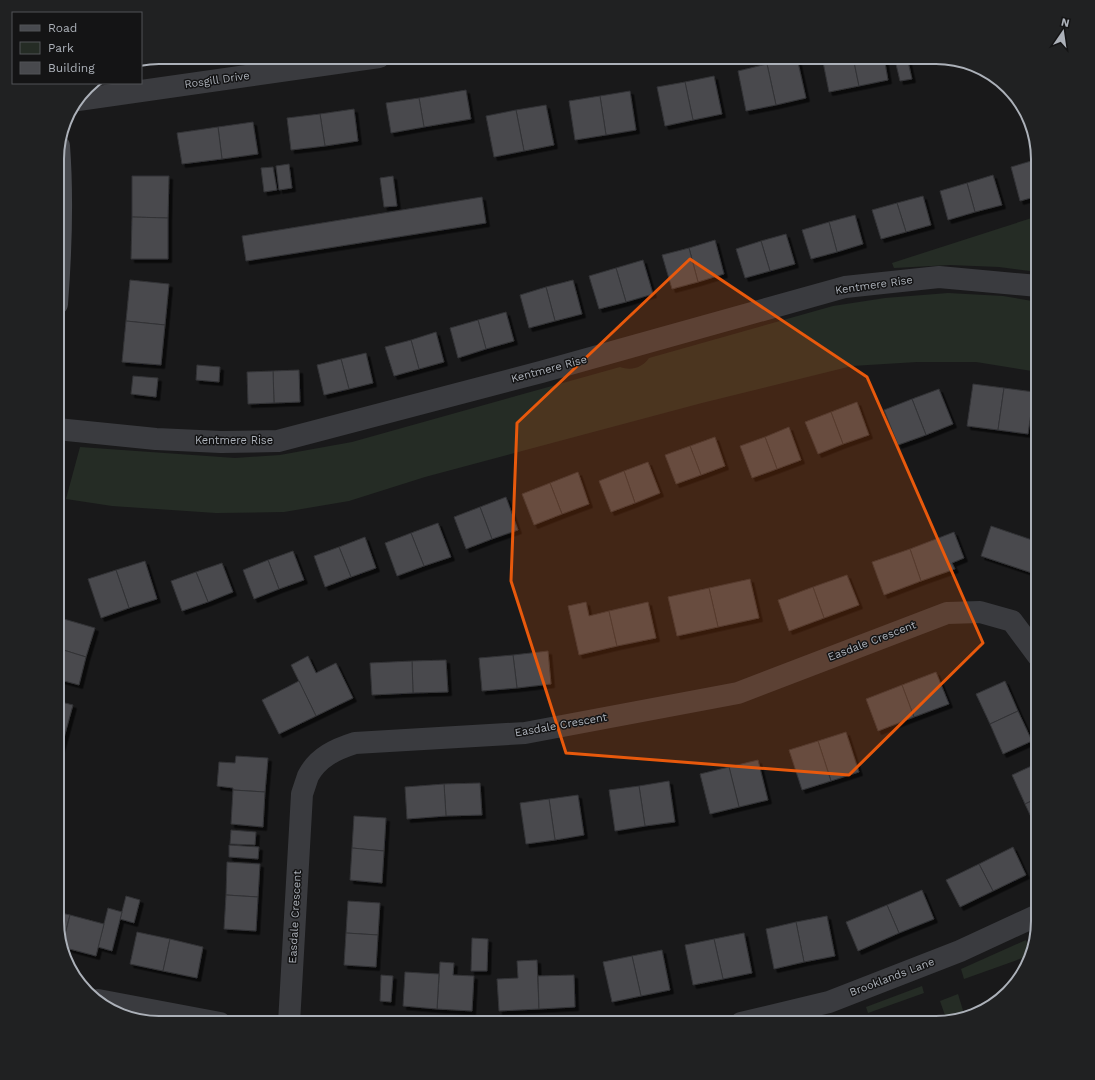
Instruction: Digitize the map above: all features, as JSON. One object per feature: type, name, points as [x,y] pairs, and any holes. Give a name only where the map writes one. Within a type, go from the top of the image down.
[{"type":"street","name":"Rosgill Drive","points":[[86,99],[330,64]]},
{"type":"street","name":"Kentmere Rise","points":[[64,430],[156,439],[221,442],[278,441],[542,372],[845,287],[939,277],[1031,285]]},
{"type":"street","name":"Easdale Crescent","points":[[289,1016],[302,794],[313,770],[321,760],[336,749],[355,743],[525,733],[738,693],[947,613],[980,612],[1012,621],[1031,647]]},
{"type":"street","name":"Brooklands Lane","points":[[770,1016],[829,1002],[960,951],[1031,918]]},
{"type":"street","points":[[110,1002],[183,1016]]},
{"type":"highlighted area","points":[[690,259],[867,377],[983,643],[849,775],[566,753],[511,581],[517,423]]},
{"type":"green space","points":[[1031,218],[1031,271],[999,267],[950,265],[894,268],[892,263]]},
{"type":"green space","points":[[948,293],[1003,296],[1031,301],[1031,371],[976,362],[917,362],[852,366],[702,403],[425,477],[349,501],[284,512],[216,513],[112,506],[66,499],[80,447],[235,458],[280,455],[352,442],[620,367],[628,369],[636,368],[649,358],[833,306],[885,298]]},
{"type":"green space","points":[[1026,940],[1028,945],[1023,958],[964,979],[961,969]]},
{"type":"green space","points":[[922,986],[924,993],[868,1013],[866,1007]]},
{"type":"green space","points":[[958,994],[963,1012],[945,1015],[940,1001]]},
{"type":"building","points":[[767,64],[798,64],[806,98],[776,105]]},
{"type":"building","points":[[767,64],[776,105],[746,111],[738,71]]},
{"type":"building","points":[[823,64],[854,64],[859,86],[829,92]]},
{"type":"building","points":[[854,64],[885,64],[888,80],[859,86]]},
{"type":"building","points":[[896,64],[909,64],[912,79],[900,81]]},
{"type":"building","points":[[714,76],[722,114],[693,120],[685,82]]},
{"type":"building","points":[[685,82],[693,120],[665,126],[657,87]]},
{"type":"building","points":[[466,90],[471,119],[424,127],[419,98]]},
{"type":"building","points":[[630,91],[636,130],[606,135],[600,96]]},
{"type":"building","points":[[600,96],[606,135],[575,140],[569,101]]},
{"type":"building","points":[[419,98],[424,127],[391,133],[386,103]]},
{"type":"building","points":[[546,105],[554,145],[524,151],[516,110]]},
{"type":"building","points":[[354,109],[358,141],[325,146],[320,114]]},
{"type":"building","points":[[516,110],[524,151],[494,157],[486,116]]},
{"type":"building","points":[[320,114],[325,146],[291,150],[287,118]]},
{"type":"building","points":[[253,122],[258,154],[222,159],[218,127]]},
{"type":"building","points":[[218,127],[222,159],[182,164],[177,133]]},
{"type":"building","points":[[1031,161],[1031,198],[1020,201],[1011,167]]},
{"type":"building","points":[[289,164],[292,188],[279,190],[276,166]]},
{"type":"building","points":[[273,167],[277,190],[264,192],[261,168]]},
{"type":"building","points":[[993,175],[1002,205],[975,212],[967,183]]},
{"type":"building","points":[[132,176],[169,176],[168,218],[132,217]]},
{"type":"building","points":[[393,176],[397,206],[384,207],[380,178]]},
{"type":"building","points":[[967,183],[975,212],[948,220],[940,191]]},
{"type":"building","points":[[923,196],[931,225],[906,232],[897,203]]},
{"type":"building","points":[[482,197],[486,223],[246,261],[242,236]]},
{"type":"building","points":[[897,203],[906,232],[881,239],[872,210]]},
{"type":"building","points":[[855,215],[863,244],[837,252],[829,222]]},
{"type":"building","points":[[132,217],[168,218],[168,259],[131,259]]},
{"type":"building","points":[[829,222],[837,252],[811,259],[802,230]]},
{"type":"building","points":[[786,234],[795,264],[770,271],[761,241]]},
{"type":"building","points":[[715,240],[724,274],[698,282],[689,248]]},
{"type":"building","points":[[761,241],[770,271],[745,278],[736,249]]},
{"type":"building","points":[[689,248],[698,282],[672,289],[662,255]]},
{"type":"building","points":[[643,260],[653,294],[626,302],[616,268]]},
{"type":"building","points":[[616,268],[626,302],[599,309],[589,276]]},
{"type":"building","points":[[130,280],[169,284],[165,325],[126,321]]},
{"type":"building","points":[[573,280],[582,314],[555,321],[546,287]]},
{"type":"building","points":[[546,287],[555,321],[529,328],[520,295]]},
{"type":"building","points":[[506,312],[514,341],[486,349],[478,320]]},
{"type":"building","points":[[478,320],[486,349],[458,358],[450,328]]},
{"type":"building","points":[[126,321],[165,325],[161,365],[122,362]]},
{"type":"building","points":[[436,332],[444,362],[419,369],[411,340]]},
{"type":"building","points":[[411,340],[419,369],[394,376],[385,347]]},
{"type":"building","points":[[366,353],[373,383],[349,389],[341,359]]},
{"type":"building","points":[[341,359],[349,389],[324,395],[317,365]]},
{"type":"building","points":[[197,365],[220,367],[219,382],[196,380]]},
{"type":"building","points":[[299,370],[300,402],[274,403],[273,371]]},
{"type":"building","points":[[273,371],[274,403],[248,404],[247,372]]},
{"type":"building","points":[[133,376],[158,378],[156,397],[131,394]]},
{"type":"building","points":[[973,384],[1004,388],[998,430],[967,426]]},
{"type":"building","points":[[1004,388],[1031,392],[1031,413],[1028,434],[998,430]]},
{"type":"building","points":[[939,389],[953,424],[926,435],[912,399]]},
{"type":"building","points":[[912,399],[926,435],[898,445],[884,410]]},
{"type":"building","points":[[857,402],[869,435],[843,444],[831,412]]},
{"type":"building","points":[[831,412],[843,444],[818,454],[805,422]]},
{"type":"building","points":[[789,427],[801,460],[777,469],[765,437]]},
{"type":"building","points":[[715,437],[725,466],[701,475],[690,446]]},
{"type":"building","points":[[765,437],[777,469],[752,478],[740,446]]},
{"type":"building","points":[[690,446],[701,475],[676,484],[665,455]]},
{"type":"building","points":[[648,462],[660,493],[635,503],[624,471]]},
{"type":"building","points":[[624,471],[635,503],[611,512],[599,481]]},
{"type":"building","points":[[578,472],[589,504],[562,514],[550,483]]},
{"type":"building","points":[[550,483],[562,514],[534,525],[522,494]]},
{"type":"building","points":[[506,497],[518,530],[492,539],[480,507]]},
{"type":"building","points":[[480,507],[492,539],[466,549],[454,517]]},
{"type":"building","points":[[438,523],[451,557],[424,566],[411,533]]},
{"type":"building","points":[[991,526],[1031,540],[1031,573],[981,556]]},
{"type":"building","points":[[954,532],[964,558],[952,563],[955,569],[921,581],[910,549]]},
{"type":"building","points":[[411,533],[424,566],[397,576],[385,543]]},
{"type":"building","points":[[365,537],[376,568],[351,577],[339,547]]},
{"type":"building","points":[[339,547],[351,577],[325,587],[314,556]]},
{"type":"building","points":[[910,549],[921,581],[884,595],[872,562]]},
{"type":"building","points":[[293,551],[304,580],[279,589],[268,560]]},
{"type":"building","points":[[268,560],[279,589],[254,599],[243,570]]},
{"type":"building","points":[[145,561],[157,599],[129,608],[116,570]]},
{"type":"building","points":[[222,563],[233,592],[208,602],[196,572]]},
{"type":"building","points":[[116,570],[129,608],[101,618],[88,579]]},
{"type":"building","points":[[196,572],[208,602],[182,611],[171,581]]},
{"type":"building","points":[[847,575],[859,605],[824,618],[813,587]]},
{"type":"building","points":[[750,579],[759,618],[718,627],[709,588]]},
{"type":"building","points":[[813,587],[824,618],[789,631],[778,600]]},
{"type":"building","points":[[709,588],[718,627],[677,636],[668,597]]},
{"type":"building","points":[[586,602],[589,616],[609,611],[617,646],[579,655],[568,606]]},
{"type":"building","points":[[648,602],[656,638],[617,646],[609,611]]},
{"type":"building","points":[[64,619],[95,628],[86,657],[64,650]]},
{"type":"building","points":[[64,650],[86,657],[79,685],[64,681]]},
{"type":"building","points":[[548,651],[551,684],[517,688],[513,655]]},
{"type":"building","points":[[513,655],[517,688],[482,691],[479,658]]},
{"type":"building","points":[[308,656],[316,673],[336,663],[353,698],[316,716],[291,665]]},
{"type":"building","points":[[446,660],[448,692],[413,693],[412,661]]},
{"type":"building","points":[[412,661],[413,693],[372,695],[370,663]]},
{"type":"building","points":[[936,672],[949,704],[914,717],[902,685]]},
{"type":"building","points":[[299,681],[316,716],[279,734],[262,700]]},
{"type":"building","points":[[1005,681],[1018,711],[990,724],[976,694]]},
{"type":"building","points":[[902,685],[914,717],[878,731],[866,699]]},
{"type":"building","points":[[64,703],[73,705],[64,738]]},
{"type":"building","points":[[1018,711],[1031,741],[1003,754],[990,724]]},
{"type":"building","points":[[846,732],[859,772],[831,781],[818,741]]},
{"type":"building","points":[[818,741],[831,781],[802,790],[789,750]]},
{"type":"building","points":[[236,756],[268,758],[265,792],[233,790],[233,788],[217,786],[219,762],[235,763]]},
{"type":"building","points":[[758,760],[768,800],[739,807],[729,767]]},
{"type":"building","points":[[1031,766],[1031,801],[1025,804],[1012,775]]},
{"type":"building","points":[[729,767],[739,807],[710,814],[700,774]]},
{"type":"building","points":[[669,781],[675,822],[645,826],[639,786]]},
{"type":"building","points":[[480,783],[482,815],[446,816],[444,784]]},
{"type":"building","points":[[444,784],[446,816],[407,819],[405,787]]},
{"type":"building","points":[[639,786],[645,826],[615,831],[609,790]]},
{"type":"building","points":[[233,790],[265,792],[263,827],[231,824]]},
{"type":"building","points":[[578,795],[584,835],[555,840],[549,799]]},
{"type":"building","points":[[549,799],[555,840],[526,844],[520,803]]},
{"type":"building","points":[[1031,801],[1031,817],[1025,804]]},
{"type":"building","points":[[354,816],[386,818],[384,851],[352,848]]},
{"type":"building","points":[[231,830],[256,832],[255,845],[230,844]]},
{"type":"building","points":[[229,845],[259,847],[258,859],[229,857]]},
{"type":"building","points":[[1013,847],[1026,875],[993,891],[979,864]]},
{"type":"building","points":[[352,848],[384,851],[382,883],[350,880]]},
{"type":"building","points":[[227,862],[260,864],[258,897],[226,895]]},
{"type":"building","points":[[979,864],[993,891],[960,907],[946,880]]},
{"type":"building","points":[[922,890],[934,919],[899,933],[887,905]]},
{"type":"building","points":[[226,895],[258,897],[256,931],[224,929]]},
{"type":"building","points":[[126,896],[140,900],[134,923],[120,919]]},
{"type":"building","points":[[348,901],[380,903],[378,935],[346,933]]},
{"type":"building","points":[[887,905],[899,933],[858,951],[846,922]]},
{"type":"building","points":[[108,908],[122,912],[112,951],[98,947]]},
{"type":"building","points":[[64,914],[70,915],[65,933]]},
{"type":"building","points":[[70,915],[104,924],[96,956],[68,949],[65,934]]},
{"type":"building","points":[[827,916],[835,956],[804,962],[796,922]]},
{"type":"building","points":[[796,922],[804,962],[774,969],[766,929]]},
{"type":"building","points":[[137,932],[170,939],[163,971],[130,964]]},
{"type":"building","points":[[346,933],[378,935],[376,967],[344,965]]},
{"type":"building","points":[[744,933],[752,973],[723,979],[714,939]]},
{"type":"building","points":[[472,938],[488,939],[487,971],[471,971]]},
{"type":"building","points":[[170,939],[203,947],[197,978],[163,971]]},
{"type":"building","points":[[714,939],[723,979],[693,985],[685,945]]},
{"type":"building","points":[[662,950],[670,990],[641,996],[632,956]]},
{"type":"building","points":[[632,956],[641,996],[612,1002],[603,962]]},
{"type":"building","points":[[537,960],[539,1009],[499,1011],[497,979],[518,978],[517,961]]},
{"type":"building","points":[[440,962],[454,963],[453,975],[474,976],[472,1011],[437,1009]]},
{"type":"building","points":[[405,972],[439,974],[437,1009],[403,1006]]},
{"type":"building","points":[[381,975],[393,976],[391,1002],[380,1001]]},
{"type":"building","points":[[574,975],[575,1007],[539,1009],[538,976]]}]
